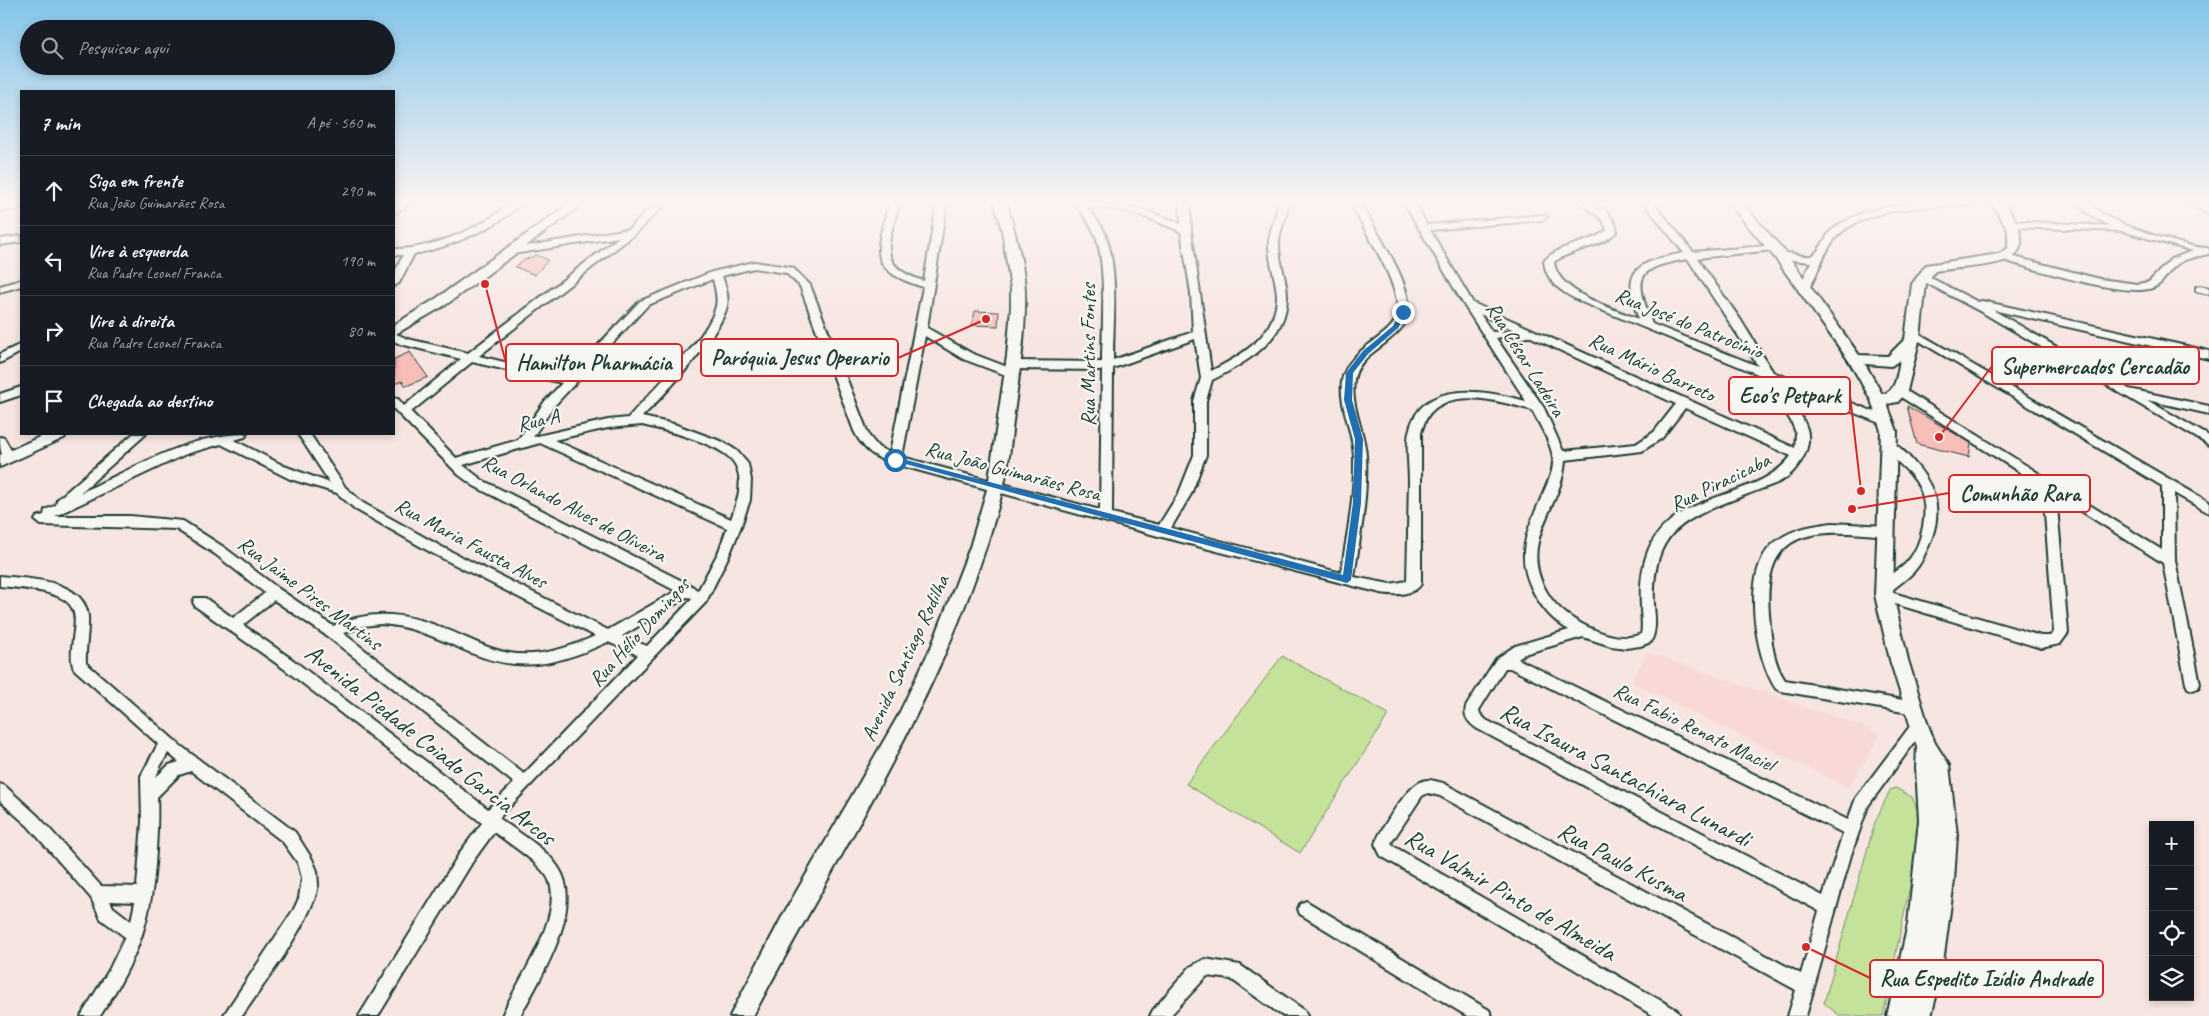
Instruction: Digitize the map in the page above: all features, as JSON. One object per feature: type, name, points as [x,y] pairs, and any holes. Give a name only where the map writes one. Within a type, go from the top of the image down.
[{"type":"main road","points":[[395,329],[442,301],[517,248]]},
{"type":"main road","name":"Avenida Santiago Rodilha","points":[[741,1016],[792,920],[904,722],[937,654],[966,584],[996,486],[1012,369],[1018,289],[1011,248]]},
{"type":"main road","points":[[1774,248],[1855,359],[1878,400],[1889,432],[1884,592],[1899,660],[1919,725],[1927,747],[1938,765],[1947,835],[1944,881],[1930,978],[1920,1016]]},
{"type":"main road","points":[[1878,400],[1893,398],[1901,388],[1912,338],[1919,284],[1931,268],[2003,257],[2015,248]]},
{"type":"main road","points":[[1855,359],[1883,362],[1896,358],[1912,338]]},
{"type":"main road","points":[[1883,362],[1897,373],[1901,388]]},
{"type":"main road","points":[[4,459],[57,435]]},
{"type":"main road","points":[[1898,1016],[1912,968],[1926,873],[1929,828],[1924,764],[1927,747]]},
{"type":"street","points":[[395,252],[410,252],[427,248]]},
{"type":"street","points":[[514,251],[529,248]]},
{"type":"street","points":[[404,412],[469,358],[611,248]]},
{"type":"street","points":[[883,248],[885,259],[894,272],[929,286]]},
{"type":"street","points":[[895,460],[935,248]]},
{"type":"street","name":"Rua Martins Fontes","points":[[1104,248],[1108,287],[1106,517]]},
{"type":"street","points":[[1162,532],[1185,494],[1200,455],[1200,401],[1206,378],[1189,248]]},
{"type":"street","points":[[1206,378],[1251,354],[1268,338],[1276,324],[1281,310],[1282,295],[1275,248]]},
{"type":"street","points":[[1347,580],[1357,503],[1359,439],[1348,400],[1350,373],[1365,353],[1396,327],[1403,312],[1398,287],[1379,248]]},
{"type":"street","name":"Rua César Ladeira","points":[[1436,248],[1469,306],[1538,408],[1559,456]]},
{"type":"street","name":"Rua José do Patrocínio","points":[[1574,248],[1556,254],[1549,260],[1550,274],[1563,288],[1605,309],[1886,421]]},
{"type":"street","name":"Rua Piracicaba","points":[[1584,631],[1624,642],[1639,642],[1646,638],[1649,632],[1648,581],[1654,556],[1666,533],[1676,524],[1701,510],[1780,476],[1789,469],[1799,454],[1802,439],[1801,428],[1770,376],[1686,248]]},
{"type":"street","points":[[1804,288],[1825,248]]},
{"type":"street","points":[[2003,257],[2095,280],[2142,287],[2155,283],[2169,266],[2177,260],[2208,251]]},
{"type":"street","points":[[395,281],[410,252]]},
{"type":"street","points":[[1647,325],[1636,294],[1636,281],[1640,273],[1653,264],[1692,256],[1777,252],[1811,259],[1820,256]]},
{"type":"street","name":"Rua João Guimarães Rosa","points":[[522,443],[549,404],[644,303],[716,274],[754,265],[789,270],[806,285],[867,445],[895,460],[1347,580],[1386,588],[1402,588],[1414,584],[1415,433],[1419,420],[1428,408],[1452,397],[1472,396],[1506,399],[1538,408]]},
{"type":"street","points":[[633,420],[653,400],[717,320],[723,296],[716,274]]},
{"type":"street","points":[[1923,277],[1968,301],[2209,441]]},
{"type":"street","points":[[0,289],[20,283]]},
{"type":"street","points":[[1968,301],[2209,355]]},
{"type":"street","name":"Rua Mário Barreto","points":[[1469,306],[1799,454]]},
{"type":"street","points":[[2022,332],[2021,323],[2034,315]]},
{"type":"street","points":[[921,329],[967,356],[1012,369],[1106,366],[1199,334]]},
{"type":"street","name":"Rua Mário Barreto","points":[[1490,336],[1508,333],[1544,339]]},
{"type":"street","points":[[395,337],[404,342],[569,382]]},
{"type":"street","points":[[1912,338],[2209,508]]},
{"type":"street","points":[[0,359],[20,349]]},
{"type":"street","points":[[1901,388],[2049,485],[2169,560]]},
{"type":"street","points":[[1784,400],[1784,396],[1792,390],[1804,389]]},
{"type":"street","points":[[2118,389],[2209,410]]},
{"type":"street","points":[[0,398],[20,391]]},
{"type":"street","points":[[1584,631],[1568,625],[1551,609],[1536,586],[1530,570],[1528,552],[1530,538],[1557,472],[1559,456],[1638,448],[1648,444],[1683,402]]},
{"type":"street","name":"Rua Orlando Alves de Oliveira","points":[[395,403],[454,463],[478,483],[701,598]]},
{"type":"street","points":[[2182,426],[2185,413],[2193,406]]},
{"type":"street","name":"Rua A","points":[[454,463],[522,443],[633,420]]},
{"type":"street","name":"Rua Hélio Domingos","points":[[368,1016],[490,821],[701,598],[718,568],[744,500],[745,480],[742,464],[733,454],[719,445],[670,427],[633,420]]},
{"type":"street","points":[[45,517],[139,435]]},
{"type":"street","points":[[45,517],[151,465],[238,435]]},
{"type":"street","name":"Rua Maria Fausta Alves","points":[[305,435],[341,490],[359,506],[428,545],[608,636],[649,653]]},
{"type":"street","points":[[222,439],[286,474],[312,484],[341,490]]},
{"type":"street","points":[[541,439],[735,526]]},
{"type":"street","points":[[0,442],[4,459]]},
{"type":"street","points":[[1888,445],[1918,475],[1927,488],[1933,510],[1931,527],[1913,564],[1884,592],[2040,642],[2052,642],[2061,633],[2049,485]]},
{"type":"street","points":[[2168,484],[2169,560],[2193,684]]},
{"type":"street","name":"Rua Jaime Pires Martins","points":[[45,517],[50,522],[130,521],[179,524],[220,551],[274,593],[332,632],[525,783]]},
{"type":"street","points":[[1886,531],[1827,528],[1810,530],[1782,542],[1771,552],[1763,572],[1760,607],[1770,672],[1781,685],[1915,708]]},
{"type":"street","points":[[0,581],[53,589],[68,594],[76,600],[80,608],[81,624],[77,650],[79,665],[93,680],[167,742],[290,837],[308,866],[310,886],[299,916],[232,1016]]},
{"type":"street","points":[[332,632],[348,623],[386,618],[427,628],[481,652],[500,657],[526,660],[567,652],[608,636],[653,612],[687,590]]},
{"type":"street","points":[[234,625],[274,593]]},
{"type":"street","name":"Avenida Piedade Coiado Garcia Arcos","points":[[200,602],[288,664],[544,862],[557,879],[560,894],[553,930],[511,1016]]},
{"type":"street","points":[[1503,662],[1520,650],[1584,631]]},
{"type":"street","name":"Rua Isaura Santachiara Lunardi","points":[[1519,665],[1503,662],[1497,668],[1472,709],[1476,720],[1600,788],[1829,908]]},
{"type":"street","name":"Rua Fabio Renato Maciel","points":[[1519,665],[1851,829]]},
{"type":"street","points":[[1797,1016],[1851,829],[1861,803],[1870,789],[1898,756],[1919,725]]},
{"type":"street","points":[[90,1016],[116,977],[133,944],[144,895],[149,842],[150,793],[148,777],[154,762],[167,742]]},
{"type":"street","points":[[150,793],[174,770],[194,763]]},
{"type":"street","name":"Rua Paulo Kusma","points":[[1417,791],[1427,786],[1443,790],[1806,986]]},
{"type":"street","points":[[0,791],[33,821],[97,893],[107,913],[135,934]]},
{"type":"street","name":"Rua Valmir Pinto de Almeida","points":[[1417,791],[1385,840],[1383,844],[1386,851],[1671,1016]]},
{"type":"street","points":[[97,893],[144,895]]},
{"type":"street","points":[[1306,909],[1483,1016]]},
{"type":"street","points":[[1160,1016],[1196,973],[1205,967],[1234,971],[1298,1016]]},
{"type":"shaded area","points":[[1647,652],[1880,733],[1866,760],[1848,787],[1632,683]]},
{"type":"green space","points":[[1282,656],[1389,714],[1300,853],[1186,784]]},
{"type":"green space","points":[[1896,788],[1912,797],[1923,823],[1883,1016],[1840,1016],[1824,1003],[1875,822],[1890,790]]},
{"type":"building","points":[[536,255],[548,260],[535,275],[515,267],[522,261]]},
{"type":"building","points":[[975,311],[999,312],[998,326],[972,325]]},
{"type":"building","points":[[410,352],[428,377],[406,386],[402,381],[395,384],[395,359]]},
{"type":"building","points":[[1907,406],[1971,443],[1969,457],[1917,444]]},
{"type":"place","name":"Hamilton Pharmácia","points":[[485,284]]},
{"type":"place","name":"Paróquia Jesus Operario","points":[[986,319]]},
{"type":"place","name":"Supermercados Cercadão","points":[[1939,437]]},
{"type":"place","name":"Eco's Petpark","points":[[1861,491]]},
{"type":"place","name":"Comunhão Rara","points":[[1852,509]]},
{"type":"place","name":"Rua Espedito Izídio Andrade","points":[[1806,947]]},
{"type":"route","points":[[895,460],[1347,580],[1357,503],[1359,439],[1352,420],[1348,400],[1350,373],[1353,366],[1365,353],[1396,327],[1401,320],[1403,312]]}]
